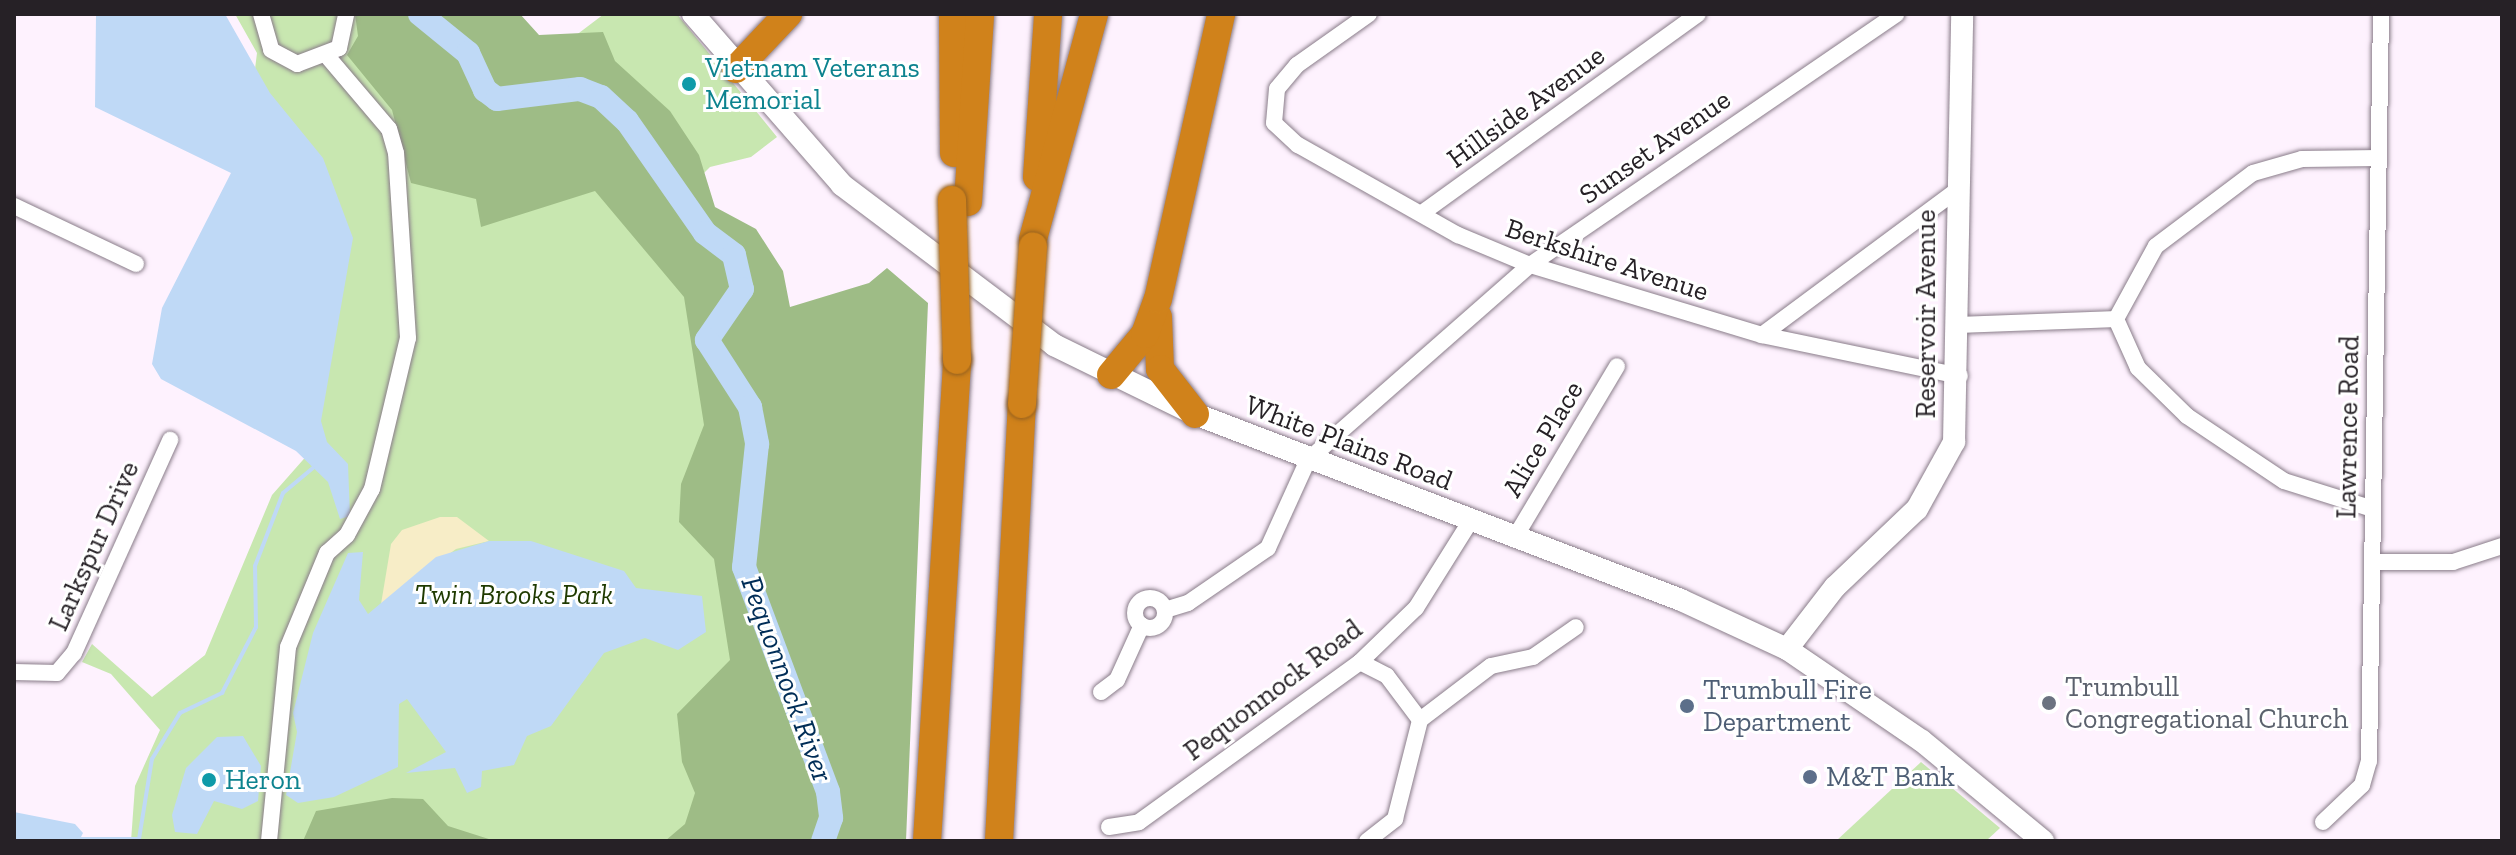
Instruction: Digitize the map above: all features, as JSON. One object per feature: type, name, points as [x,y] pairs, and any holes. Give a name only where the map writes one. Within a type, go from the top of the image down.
[{"type":"highway","points":[[736,69],[788,14]]},
{"type":"highway","points":[[927,841],[957,360],[960,201],[953,14]]},
{"type":"highway","points":[[960,201],[980,14]]},
{"type":"highway","points":[[999,841],[1022,404],[1048,14]]},
{"type":"highway","points":[[1033,242],[1094,14]]},
{"type":"highway","points":[[1111,375],[1145,334],[1162,285],[1221,14]]},
{"type":"highway","points":[[1162,285],[1157,357],[1165,380],[1195,414]]},
{"type":"main road","name":"White Plains Road","points":[[693,14],[736,69],[842,185],[997,308],[1111,375],[1195,414],[1514,539],[1681,600],[1787,649],[1922,741],[2043,841]]},
{"type":"main road","name":"Reservoir Avenue","points":[[1787,649],[1835,587],[1930,493],[1954,442],[1960,376],[1956,191],[1962,14]]},
{"type":"street","points":[[261,14],[263,38],[283,59],[328,57],[343,39],[346,14]]},
{"type":"street","name":"Berkshire Avenue","points":[[1369,14],[1288,74],[1272,116],[1298,145],[1422,213],[1530,265],[1762,335],[1960,376]]},
{"type":"street","name":"Hillside Avenue","points":[[1422,213],[1698,14]]},
{"type":"street","name":"Sunset Avenue","points":[[1308,460],[1513,287],[1530,265],[1896,14]]},
{"type":"street","name":"Lawrence Road","points":[[2323,822],[2368,770],[2381,14]]},
{"type":"street","points":[[269,841],[288,647],[327,553],[347,535],[372,489],[408,338],[396,153],[389,129],[328,57]]},
{"type":"street","points":[[2116,319],[2156,246],[2253,173],[2302,159],[2379,158]]},
{"type":"street","points":[[1762,335],[1956,191]]},
{"type":"street","points":[[14,206],[136,264]]},
{"type":"street","points":[[1959,325],[2116,319]]},
{"type":"street","points":[[2116,319],[2138,368],[2187,416],[2284,481],[2373,509]]},
{"type":"street","name":"Alice Place","points":[[1514,539],[1617,366]]},
{"type":"street","name":"Larkspur Drive","points":[[14,672],[57,673],[74,653],[170,440]]},
{"type":"street","points":[[1142,625],[1158,625],[1165,610],[1188,603],[1268,548],[1308,460]]},
{"type":"street","name":"Pequonnock Road","points":[[1109,827],[1139,822],[1360,662],[1416,608],[1470,522]]},
{"type":"street","points":[[2373,562],[2453,562],[2502,546]]},
{"type":"street","points":[[1101,692],[1117,680],[1142,625],[1135,610],[1142,600],[1153,598],[1165,610]]},
{"type":"street","points":[[1367,841],[1395,819],[1420,720],[1491,666],[1533,657],[1576,627]]},
{"type":"street","points":[[1360,662],[1387,676],[1420,720]]},
{"type":"green space","name":"Twin Brooks Park","points":[[235,14],[438,14],[505,89],[604,14],[677,14],[777,137],[751,157],[710,167],[688,189],[837,841],[131,841],[135,786],[160,730],[111,674],[82,662],[92,644],[152,697],[205,655],[272,495],[317,444],[254,77],[257,53]]},
{"type":"green space","points":[[355,14],[520,14],[539,35],[603,32],[615,61],[670,111],[699,155],[715,207],[756,229],[783,271],[790,307],[869,283],[887,268],[928,303],[906,841],[665,841],[685,824],[695,793],[682,762],[677,714],[730,660],[714,559],[679,522],[681,484],[704,425],[684,297],[595,191],[481,227],[476,199],[411,183],[392,110],[347,55],[358,36]]},
{"type":"green space","points":[[1921,762],[2000,828],[1986,841],[1836,841]]},
{"type":"green space","points":[[392,798],[423,799],[448,826],[495,841],[303,841],[316,811]]},
{"type":"sand","points":[[440,517],[457,517],[489,541],[456,549],[381,604],[391,544],[402,530]]},
{"type":"water","points":[[96,14],[225,14],[270,93],[323,158],[353,238],[321,421],[327,442],[348,464],[350,516],[340,519],[328,482],[296,451],[161,379],[152,364],[162,308],[231,173],[95,107]]},
{"type":"water","points":[[489,541],[531,541],[624,571],[636,588],[702,596],[706,632],[678,650],[645,638],[604,653],[551,726],[527,736],[514,765],[482,771],[481,787],[467,793],[455,768],[406,773],[446,752],[407,699],[399,704],[398,767],[334,797],[298,803],[286,795],[297,732],[293,713],[313,633],[348,553],[363,552],[359,600],[368,614],[436,557]]},
{"type":"water","points":[[243,736],[261,766],[258,801],[242,809],[214,801],[197,834],[175,832],[172,815],[186,768],[217,737]]},
{"type":"water","points":[[14,812],[75,824],[83,833],[79,841],[14,841]]},
{"type":"waterway","name":"Pequonnock River","points":[[420,14],[468,53],[485,90],[497,99],[580,89],[601,97],[627,121],[705,233],[734,255],[742,289],[707,340],[750,407],[757,444],[744,567],[828,792],[831,818],[823,841]]},
{"type":"waterway","points":[[78,839],[139,839],[152,759],[180,713],[222,693],[256,627],[255,566],[283,493],[313,468]]},
{"type":"place","name":"Vietnam Veterans Memorial","points":[[689,84]]},
{"type":"place","name":"Trumbull Congregational Church","points":[[2049,703]]},
{"type":"place","name":"Trumbull Fire Department","points":[[1687,706]]},
{"type":"place","name":"M&T Bank","points":[[1810,777]]},
{"type":"place","name":"Heron","points":[[209,780]]}]
